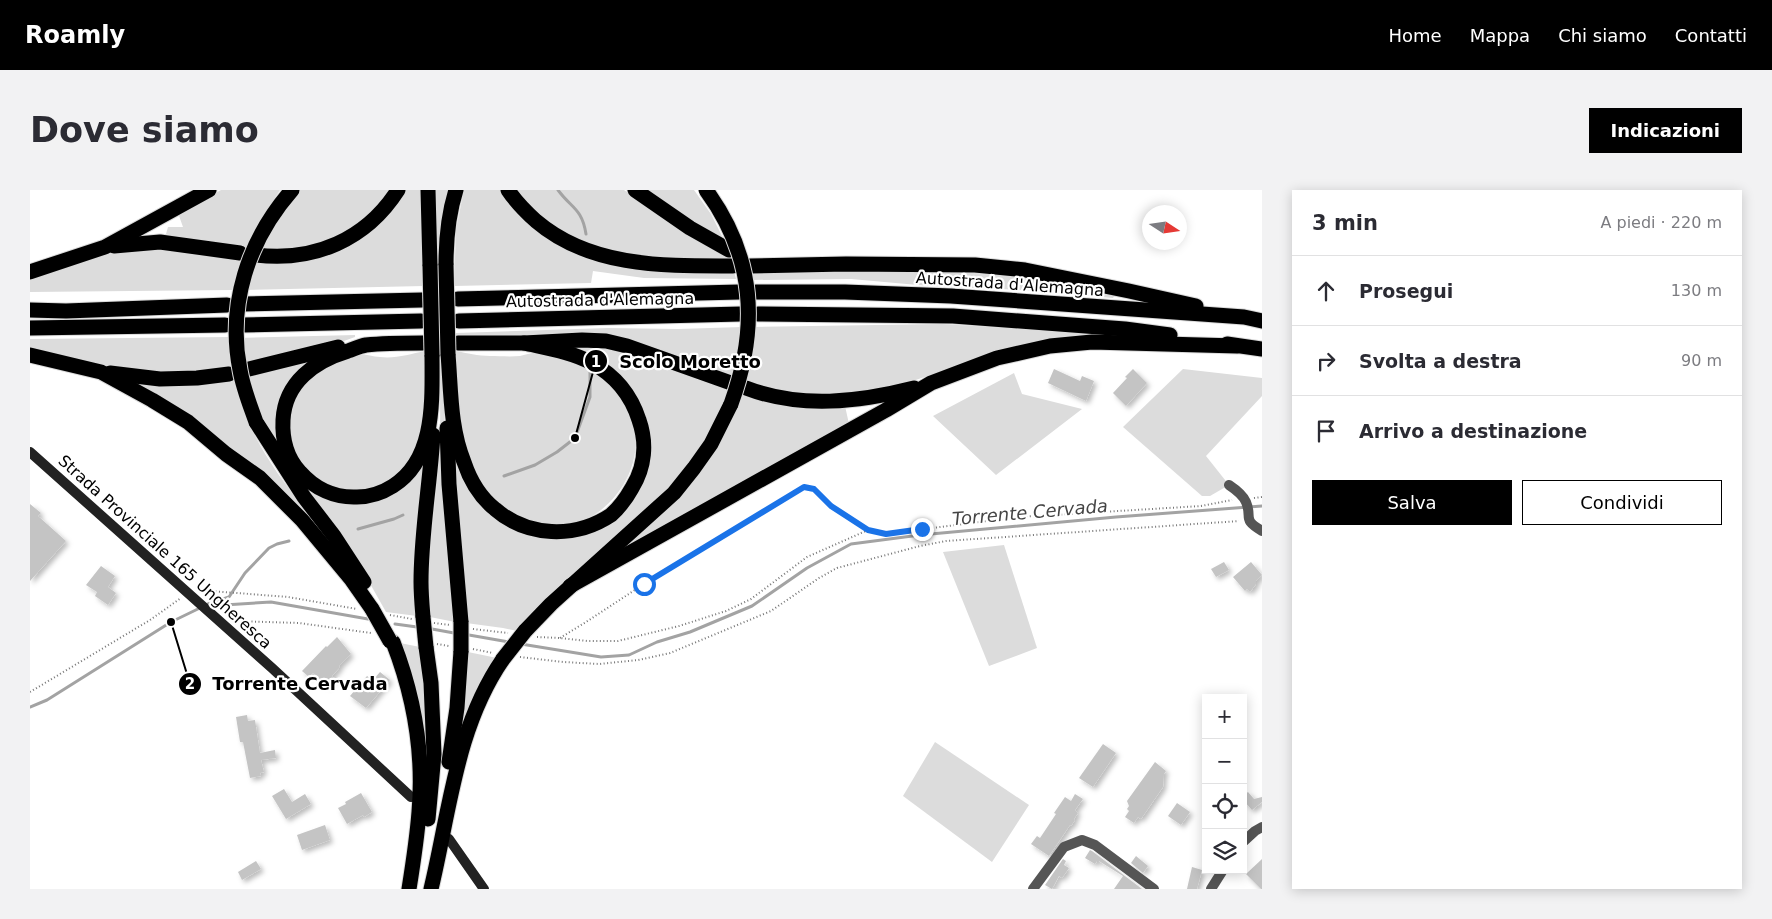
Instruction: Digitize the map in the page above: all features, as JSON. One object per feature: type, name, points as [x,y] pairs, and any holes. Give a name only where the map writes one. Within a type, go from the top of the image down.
[{"type":"highway","points":[[30,272],[105,247],[209,190]]},
{"type":"highway","points":[[292,190],[282,201],[263,230],[240,285],[236,316],[240,370],[256,422],[304,496],[360,574],[387,639],[401,663],[414,714],[419,754],[419,812],[410,889]]},
{"type":"highway","points":[[256,255],[289,256],[318,252],[338,244],[376,218],[390,203],[398,190]]},
{"type":"highway","points":[[364,345],[337,354],[314,365],[299,379],[285,405],[282,425],[288,454],[299,471],[313,485],[331,494],[351,498],[376,494],[399,483],[413,468],[423,450],[429,429],[430,266],[428,190]]},
{"type":"highway","points":[[456,190],[450,207],[446,236],[446,265],[453,349],[452,418],[463,462],[481,495],[494,509],[514,523],[530,529],[549,532],[571,531],[590,525],[612,514],[626,498],[638,478],[644,455],[643,432],[635,406],[627,392],[609,374],[593,363],[577,356],[524,343]]},
{"type":"highway","points":[[508,190],[526,212],[548,231],[568,243],[594,253],[646,264],[733,266]]},
{"type":"highway","points":[[635,190],[690,228],[729,250]]},
{"type":"highway","points":[[431,889],[460,752],[485,688],[507,656],[519,633],[674,492],[711,444],[732,404],[747,351],[749,324],[746,288],[742,262],[732,234],[719,207],[706,190]]},
{"type":"highway","points":[[105,247],[160,242],[240,253]]},
{"type":"highway","points":[[748,260],[785,264],[975,265],[1025,270],[1244,317]]},
{"type":"highway","name":"Autostrada d'Alemagna","points":[[458,299],[739,292]]},
{"type":"highway","name":"Autostrada d'Alemagna","points":[[756,292],[845,292],[952,296],[1244,317],[1262,321]]},
{"type":"highway","points":[[243,304],[422,300]]},
{"type":"highway","points":[[30,310],[66,311],[226,304]]},
{"type":"highway","name":"Autostrada d'Alemagna","points":[[459,321],[741,314]]},
{"type":"highway","points":[[758,314],[952,316],[1020,320],[1124,329],[1262,349]]},
{"type":"highway","points":[[242,325],[421,321]]},
{"type":"highway","points":[[30,328],[225,326]]},
{"type":"highway","points":[[453,349],[524,343],[582,340],[606,341],[627,346],[731,383]]},
{"type":"highway","points":[[746,388],[778,397],[814,402],[852,400],[874,397],[931,383],[997,358],[1050,346],[1092,342],[1237,346]]},
{"type":"highway","points":[[245,370],[336,347],[364,345],[429,355]]},
{"type":"highway","points":[[427,889],[458,708],[461,649],[461,625],[449,484],[447,420],[453,349]]},
{"type":"highway","points":[[30,355],[101,372],[160,379],[197,378],[229,374]]},
{"type":"highway","points":[[415,889],[432,787],[434,754],[429,645],[423,619],[421,583],[434,404],[429,355]]},
{"type":"highway","points":[[101,372],[188,422],[226,454],[260,478],[302,520],[376,611]]},
{"type":"highway","points":[[570,586],[931,383]]},
{"type":"main road","name":"Strada Provinciale 165 Ungheresca","points":[[30,452],[217,618],[411,797]]},
{"type":"main road","points":[[449,839],[484,889]]},
{"type":"street","points":[[1229,485],[1245,500],[1252,526],[1262,531]]},
{"type":"street","points":[[1247,838],[1262,827]]},
{"type":"street","points":[[1033,889],[1064,847],[1082,840],[1095,845],[1154,889]]},
{"type":"street","points":[[1211,889],[1220,874]]},
{"type":"path","points":[[868,530],[808,557],[751,599],[726,611],[679,626],[618,641],[587,641],[560,638],[644,584],[804,487],[814,489],[831,506],[868,530],[886,534],[1019,517],[1201,506],[1245,500]]},
{"type":"path","points":[[429,645],[563,662],[599,664],[638,660],[670,653],[771,611],[818,578],[837,568],[920,546],[946,541],[1249,520]]},
{"type":"path","points":[[30,692],[150,620],[188,593],[201,589],[288,597],[519,633]]},
{"type":"path","points":[[217,618],[299,623],[387,639]]},
{"type":"shaded area","points":[[221,190],[280,190],[256,227],[245,250],[187,241],[166,234],[168,227],[183,227],[178,213]]},
{"type":"shaded area","points":[[296,190],[389,190],[372,212],[348,231],[314,247],[270,253],[258,246]]},
{"type":"shaded area","points":[[402,190],[424,190],[424,286],[244,290],[253,261],[316,258]]},
{"type":"shaded area","points":[[435,190],[450,190],[441,260],[437,261]]},
{"type":"shaded area","points":[[464,190],[503,190],[572,251],[734,271],[736,279],[644,278],[593,271],[591,283],[454,286],[456,229]]},
{"type":"shaded area","points":[[517,190],[624,190],[677,227],[730,255],[732,262],[699,262],[599,250],[553,228],[526,202]]},
{"type":"shaded area","points":[[641,190],[694,190],[711,214],[725,242]]},
{"type":"shaded area","points":[[145,247],[241,260],[232,290],[30,292],[30,278],[101,255]]},
{"type":"shaded area","points":[[748,270],[992,271],[1116,293],[1113,298],[1024,290],[929,286],[851,279],[750,280]]},
{"type":"shaded area","points":[[942,324],[1087,333],[1086,337],[948,369],[901,385],[845,396],[794,395],[746,384],[754,327]]},
{"type":"shaded area","points":[[742,327],[734,380],[640,344],[456,338],[456,333],[608,328],[678,329]]},
{"type":"shaded area","points":[[355,335],[355,337],[344,341],[242,366],[239,338]]},
{"type":"shaded area","points":[[228,337],[231,370],[194,373],[131,370],[30,348],[30,339]]},
{"type":"shaded area","points":[[569,344],[624,350],[731,389],[711,432],[682,475],[552,593],[517,631],[466,623],[455,468],[456,456],[514,527],[592,528],[638,482],[636,403]]},
{"type":"shaded area","points":[[425,351],[426,409],[422,441],[401,475],[365,492],[330,489],[298,462],[287,426],[296,395],[320,368],[359,354],[391,357]]},
{"type":"shaded area","points":[[456,351],[486,356],[520,356],[536,353],[555,356],[582,366],[599,376],[613,389],[625,405],[633,423],[636,441],[634,459],[628,477],[618,493],[605,507],[590,517],[573,524],[553,526],[520,518],[493,498],[476,475],[464,441],[458,398]]},
{"type":"shaded area","points":[[443,354],[445,439],[455,622],[430,617],[429,597],[431,539],[440,448],[439,355]]},
{"type":"shaded area","points":[[311,359],[290,386],[291,466],[355,503],[424,461],[417,616],[386,612],[359,564],[273,447],[244,377]]},
{"type":"shaded area","points":[[1183,369],[1262,378],[1262,396],[1206,456],[1229,485],[1210,496],[1202,496],[1123,427]]},
{"type":"shaded area","points":[[1014,373],[1022,394],[1082,409],[996,475],[933,416]]},
{"type":"shaded area","points":[[125,380],[234,380],[241,404],[263,450],[277,472],[339,552],[288,505]]},
{"type":"shaded area","points":[[743,393],[845,406],[849,424],[625,549],[622,545],[675,493],[708,456],[722,437]]},
{"type":"shaded area","points":[[1004,545],[1037,648],[989,666],[943,552]]},
{"type":"shaded area","points":[[400,643],[420,647],[429,703],[426,762]]},
{"type":"shaded area","points":[[468,652],[497,658],[467,719],[463,716]]},
{"type":"shaded area","points":[[935,742],[1029,805],[992,862],[903,796]]},
{"type":"building","points":[[1054,369],[1080,381],[1082,376],[1094,381],[1086,401],[1048,383]]},
{"type":"building","points":[[1133,369],[1147,383],[1126,406],[1113,393]]},
{"type":"building","points":[[30,504],[41,513],[38,516],[66,541],[30,581]]},
{"type":"building","points":[[1224,562],[1229,570],[1216,577],[1211,569]]},
{"type":"building","points":[[1251,562],[1262,575],[1250,592],[1247,589],[1245,591],[1233,577]]},
{"type":"building","points":[[101,566],[115,576],[108,587],[116,593],[108,605],[95,596],[97,592],[86,585]]},
{"type":"building","points":[[337,637],[351,654],[339,666],[332,676],[334,678],[327,686],[313,673],[309,677],[302,671]]},
{"type":"building","points":[[380,672],[390,680],[366,708],[350,696],[367,676],[373,680]]},
{"type":"building","points":[[247,715],[248,721],[255,720],[260,753],[275,750],[276,758],[261,760],[264,772],[260,773],[261,776],[250,778],[243,742],[240,742],[236,717]]},
{"type":"building","points":[[1103,744],[1116,753],[1093,787],[1079,778]]},
{"type":"building","points":[[1155,762],[1166,771],[1163,787],[1141,819],[1138,817],[1134,823],[1125,817],[1129,811],[1127,809],[1129,806],[1127,801]]},
{"type":"building","points":[[284,789],[292,802],[305,794],[311,804],[286,819],[272,796]]},
{"type":"building","points":[[361,793],[372,812],[347,824],[338,808]]},
{"type":"building","points":[[1247,793],[1254,799],[1262,797],[1262,802],[1252,810],[1247,804]]},
{"type":"building","points":[[1075,794],[1083,799],[1075,810],[1078,813],[1049,856],[1031,844],[1037,836],[1040,838],[1065,797],[1071,801]]},
{"type":"building","points":[[1177,803],[1190,812],[1181,825],[1168,816]]},
{"type":"building","points":[[325,825],[330,840],[302,850],[297,835]]},
{"type":"building","points":[[1090,850],[1142,889],[1114,889],[1123,876],[1099,861],[1095,864],[1085,858]]},
{"type":"building","points":[[1136,856],[1148,866],[1143,873],[1131,863]]},
{"type":"building","points":[[1063,859],[1066,861],[1064,865],[1069,868],[1062,878],[1059,876],[1052,889],[1045,885]]},
{"type":"building","points":[[1262,859],[1262,889],[1246,874]]},
{"type":"building","points":[[256,861],[261,869],[242,880],[238,872]]},
{"type":"building","points":[[1192,867],[1202,870],[1197,889],[1187,889]]},
{"type":"waterway","points":[[558,190],[579,213],[586,234]]},
{"type":"waterway","points":[[504,476],[535,465],[557,452],[575,438],[590,397],[590,370]]},
{"type":"waterway","name":"Torrente Cervada","points":[[521,644],[601,657],[629,655],[657,642],[690,632],[752,606],[807,568],[851,544],[920,535],[1262,506]]},
{"type":"waterway","points":[[358,529],[403,515]]},
{"type":"waterway","points":[[208,604],[229,597],[245,573],[269,548],[289,541]]},
{"type":"waterway","name":"Torrente Cervada","points":[[208,606],[271,602],[368,619]]},
{"type":"waterway","name":"Torrente Cervada","points":[[30,707],[47,700],[171,622],[202,607]]},
{"type":"waterway","name":"Torrente Cervada","points":[[395,624],[417,627]]},
{"type":"waterway","name":"Torrente Cervada","points":[[432,629],[454,633]]},
{"type":"waterway","name":"Torrente Cervada","points":[[469,635],[509,642]]},
{"type":"place","name":"Scolo Moretto","points":[[575,438]]},
{"type":"place","name":"Torrente Cervada","points":[[171,622]]},
{"type":"route","points":[[644,584],[804,487],[814,489],[831,506],[868,530],[886,534],[922,529]]}]
